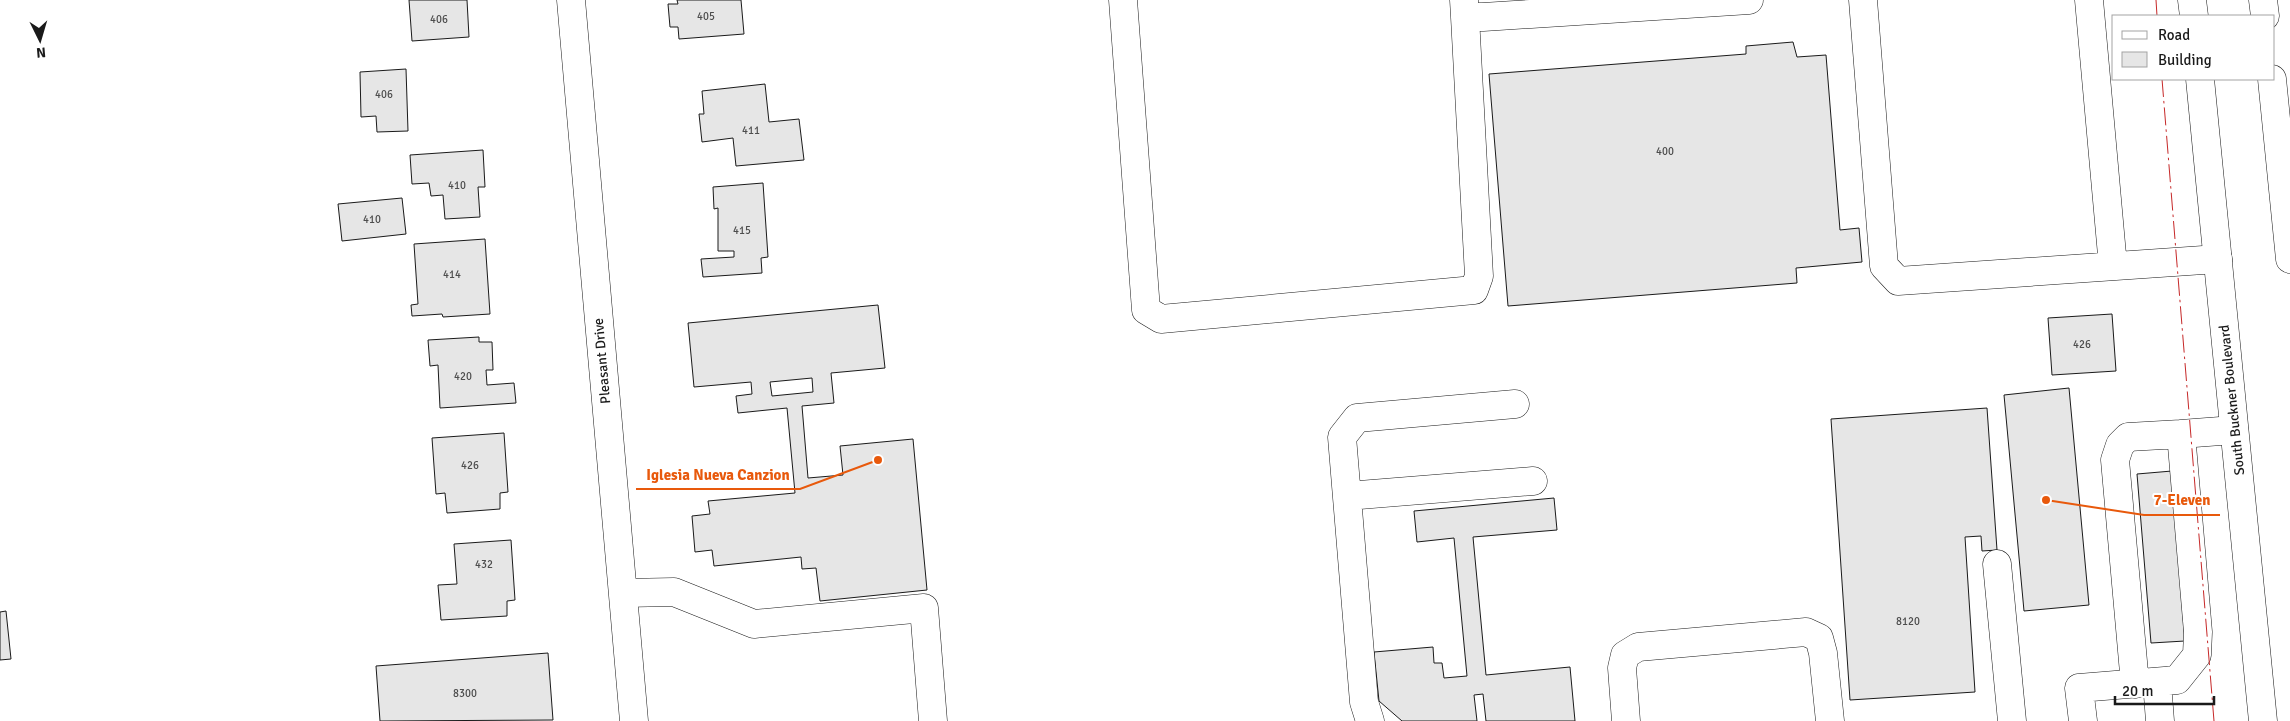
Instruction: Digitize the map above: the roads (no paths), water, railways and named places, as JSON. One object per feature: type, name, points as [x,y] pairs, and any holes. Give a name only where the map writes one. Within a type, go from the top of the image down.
[{"type":"main road","name":"Pleasant Drive","points":[[571,0],[634,721]]},
{"type":"main road","points":[[1123,0],[1146,310],[1162,319],[1474,290],[1480,276],[1465,8],[1749,0]]},
{"type":"main road","points":[[1863,0],[1884,266],[1898,281],[2218,259]]},
{"type":"main road","points":[[2089,0],[2113,266]]},
{"type":"main road","points":[[2192,0],[2194,15]]},
{"type":"main road","points":[[2264,0],[2265,15]]},
{"type":"main road","name":"South Buckner Boulevard","points":[[2200,80],[2263,721]]},
{"type":"main road","points":[[2272,80],[2284,134],[2290,259]]},
{"type":"main road","points":[[1370,721],[1364,702],[1342,437],[1357,418],[1515,404]]},
{"type":"main road","points":[[2160,721],[2146,683],[2115,460],[2120,445],[2128,437],[2234,430]]},
{"type":"main road","points":[[2083,721],[2079,688],[2178,680],[2197,655],[2198,632],[2181,434]]},
{"type":"main road","points":[[1347,496],[1533,481]]},
{"type":"main road","points":[[1997,564],[2012,721]]},
{"type":"main road","points":[[623,593],[674,592],[754,624],[924,608],[933,721]]},
{"type":"main road","points":[[1626,721],[1622,668],[1625,655],[1638,646],[1806,632],[1819,638],[1830,721]]},
{"type":"place","name":"Iglesia Nueva Canzion","points":[[878,460]]},
{"type":"place","name":"7-Eleven","points":[[2046,500]]}]
